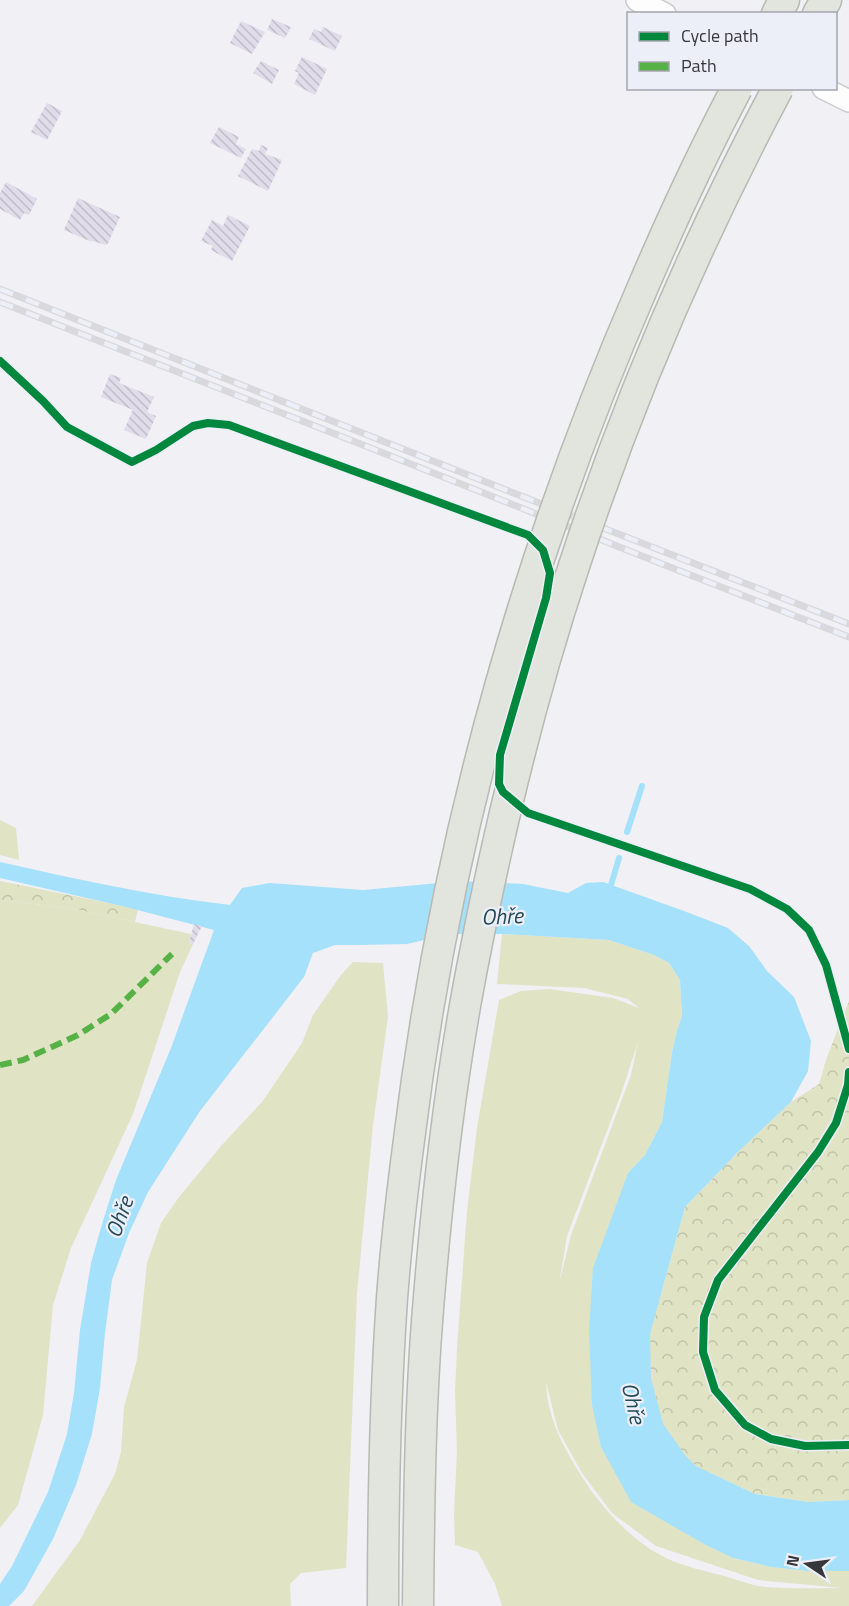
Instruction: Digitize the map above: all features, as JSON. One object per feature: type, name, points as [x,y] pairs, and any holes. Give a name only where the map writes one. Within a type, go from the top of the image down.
[{"type":"highway","points":[[382,1606],[386,1407],[392,1295],[400,1208],[417,1076],[457,856],[487,733],[517,627],[540,553],[578,446],[616,348],[664,238],[735,90]]},
{"type":"highway","points":[[418,1606],[422,1408],[428,1300],[439,1192],[453,1082],[471,970],[514,775],[573,568],[648,364],[700,245],[777,90]]},
{"type":"street","points":[[637,0],[662,12]]},
{"type":"street","points":[[827,90],[849,101]]},
{"type":"green space","points":[[0,820],[16,828],[19,860],[0,855]]},
{"type":"green space","points":[[0,881],[138,909],[135,922],[69,908],[0,900]]},
{"type":"green space","points":[[0,900],[69,908],[191,934],[189,943],[193,944],[180,972],[133,1114],[71,1248],[53,1305],[43,1415],[18,1505],[0,1528]]},
{"type":"green space","points":[[502,934],[609,940],[654,955],[669,963],[680,980],[682,1016],[672,1052],[662,1122],[645,1155],[628,1173],[733,1558],[771,1567],[808,1571],[849,1571],[849,1606],[502,1606],[495,1584],[478,1552],[455,1545],[457,1451],[455,1392],[467,1211],[477,1128],[499,1000],[521,991],[549,989],[613,998],[639,1008],[628,999],[584,988],[497,984]],"holes":[[[638,1042],[631,1075],[571,1235],[559,1284],[567,1236],[621,1094]],[[546,1382],[558,1430],[582,1473],[612,1513],[656,1546],[758,1580],[842,1588],[784,1588],[754,1585],[674,1562],[654,1552],[616,1520],[584,1480],[560,1437],[549,1405]]]},
{"type":"green space","points":[[353,962],[383,963],[388,1017],[373,1125],[357,1294],[346,1568],[301,1573],[290,1584],[291,1606],[32,1606],[80,1540],[115,1474],[121,1452],[124,1407],[137,1360],[147,1263],[161,1223],[179,1197],[222,1145],[262,1102],[302,1043],[313,1015]]},
{"type":"green space","points":[[849,1001],[849,1500],[808,1502],[755,1494],[696,1466],[685,1455],[663,1424],[651,1378],[650,1334],[685,1207],[791,1102],[819,1084]]},
{"type":"water","name":"Ohře","points":[[0,862],[143,892],[230,905],[242,888],[270,883],[363,890],[461,881],[523,884],[568,893],[586,883],[603,882],[728,928],[749,946],[767,971],[794,997],[811,1041],[808,1071],[791,1102],[685,1207],[650,1334],[651,1378],[663,1424],[685,1455],[696,1466],[755,1494],[808,1502],[849,1500],[849,1571],[808,1571],[771,1567],[733,1558],[704,1544],[631,1502],[601,1447],[592,1405],[589,1331],[593,1268],[628,1173],[645,1155],[662,1122],[672,1052],[682,1016],[680,980],[669,963],[654,955],[609,940],[502,934],[450,934],[407,944],[335,945],[313,953],[304,977],[200,1111],[148,1192],[129,1233],[112,1280],[100,1388],[92,1434],[76,1485],[53,1539],[24,1591],[9,1606],[0,1606],[0,1584],[12,1566],[48,1492],[67,1434],[91,1263],[102,1224],[116,1180],[171,1048],[214,930],[0,878]]},
{"type":"building","points":[[272,19],[291,27],[285,38],[267,30]]},
{"type":"building","points":[[241,21],[265,32],[252,54],[230,43]]},
{"type":"building","points":[[323,27],[342,36],[335,51],[309,39],[314,29],[321,32]]},
{"type":"building","points":[[302,57],[327,69],[315,95],[294,84],[299,73],[295,71]]},
{"type":"building","points":[[261,61],[279,70],[272,84],[253,73]]},
{"type":"building","points":[[47,103],[62,111],[47,140],[31,132]]},
{"type":"building","points":[[219,127],[239,137],[236,144],[246,149],[241,158],[210,143]]},
{"type":"building","points":[[261,145],[268,148],[265,154],[282,160],[268,191],[238,176],[252,149],[259,151]]},
{"type":"building","points":[[6,182],[37,199],[29,215],[24,213],[20,220],[0,209],[0,193]]},
{"type":"building","points":[[78,198],[120,217],[107,245],[87,240],[64,230]]},
{"type":"building","points":[[228,215],[250,226],[232,261],[211,250],[213,246],[201,241],[212,220],[223,226]]},
{"type":"building","points":[[110,374],[121,378],[119,383],[154,397],[147,412],[156,416],[146,439],[124,430],[133,410],[101,397]]},
{"type":"building","points":[[194,924],[202,926],[193,944],[189,943]]},
{"type":"waterway","points":[[627,832],[642,786]]},
{"type":"waterway","points":[[609,892],[619,858]]},
{"type":"railway","points":[[0,289],[849,624]]},
{"type":"railway","points":[[0,302],[849,637]]},
{"type":"marked path","points":[[0,1065],[23,1060],[78,1035],[111,1014],[172,954]]},
{"type":"cycle path","points":[[0,361],[67,427],[132,462],[156,450],[193,426],[208,423],[229,425],[528,535],[543,550],[550,573],[546,598],[500,755],[499,784],[503,792],[528,813],[750,889],[787,909],[809,930],[826,965],[849,1049]]},
{"type":"cycle path","points":[[849,1072],[848,1085],[836,1123],[818,1152],[718,1280],[704,1317],[703,1352],[715,1390],[745,1425],[771,1439],[805,1446],[849,1445]]}]
